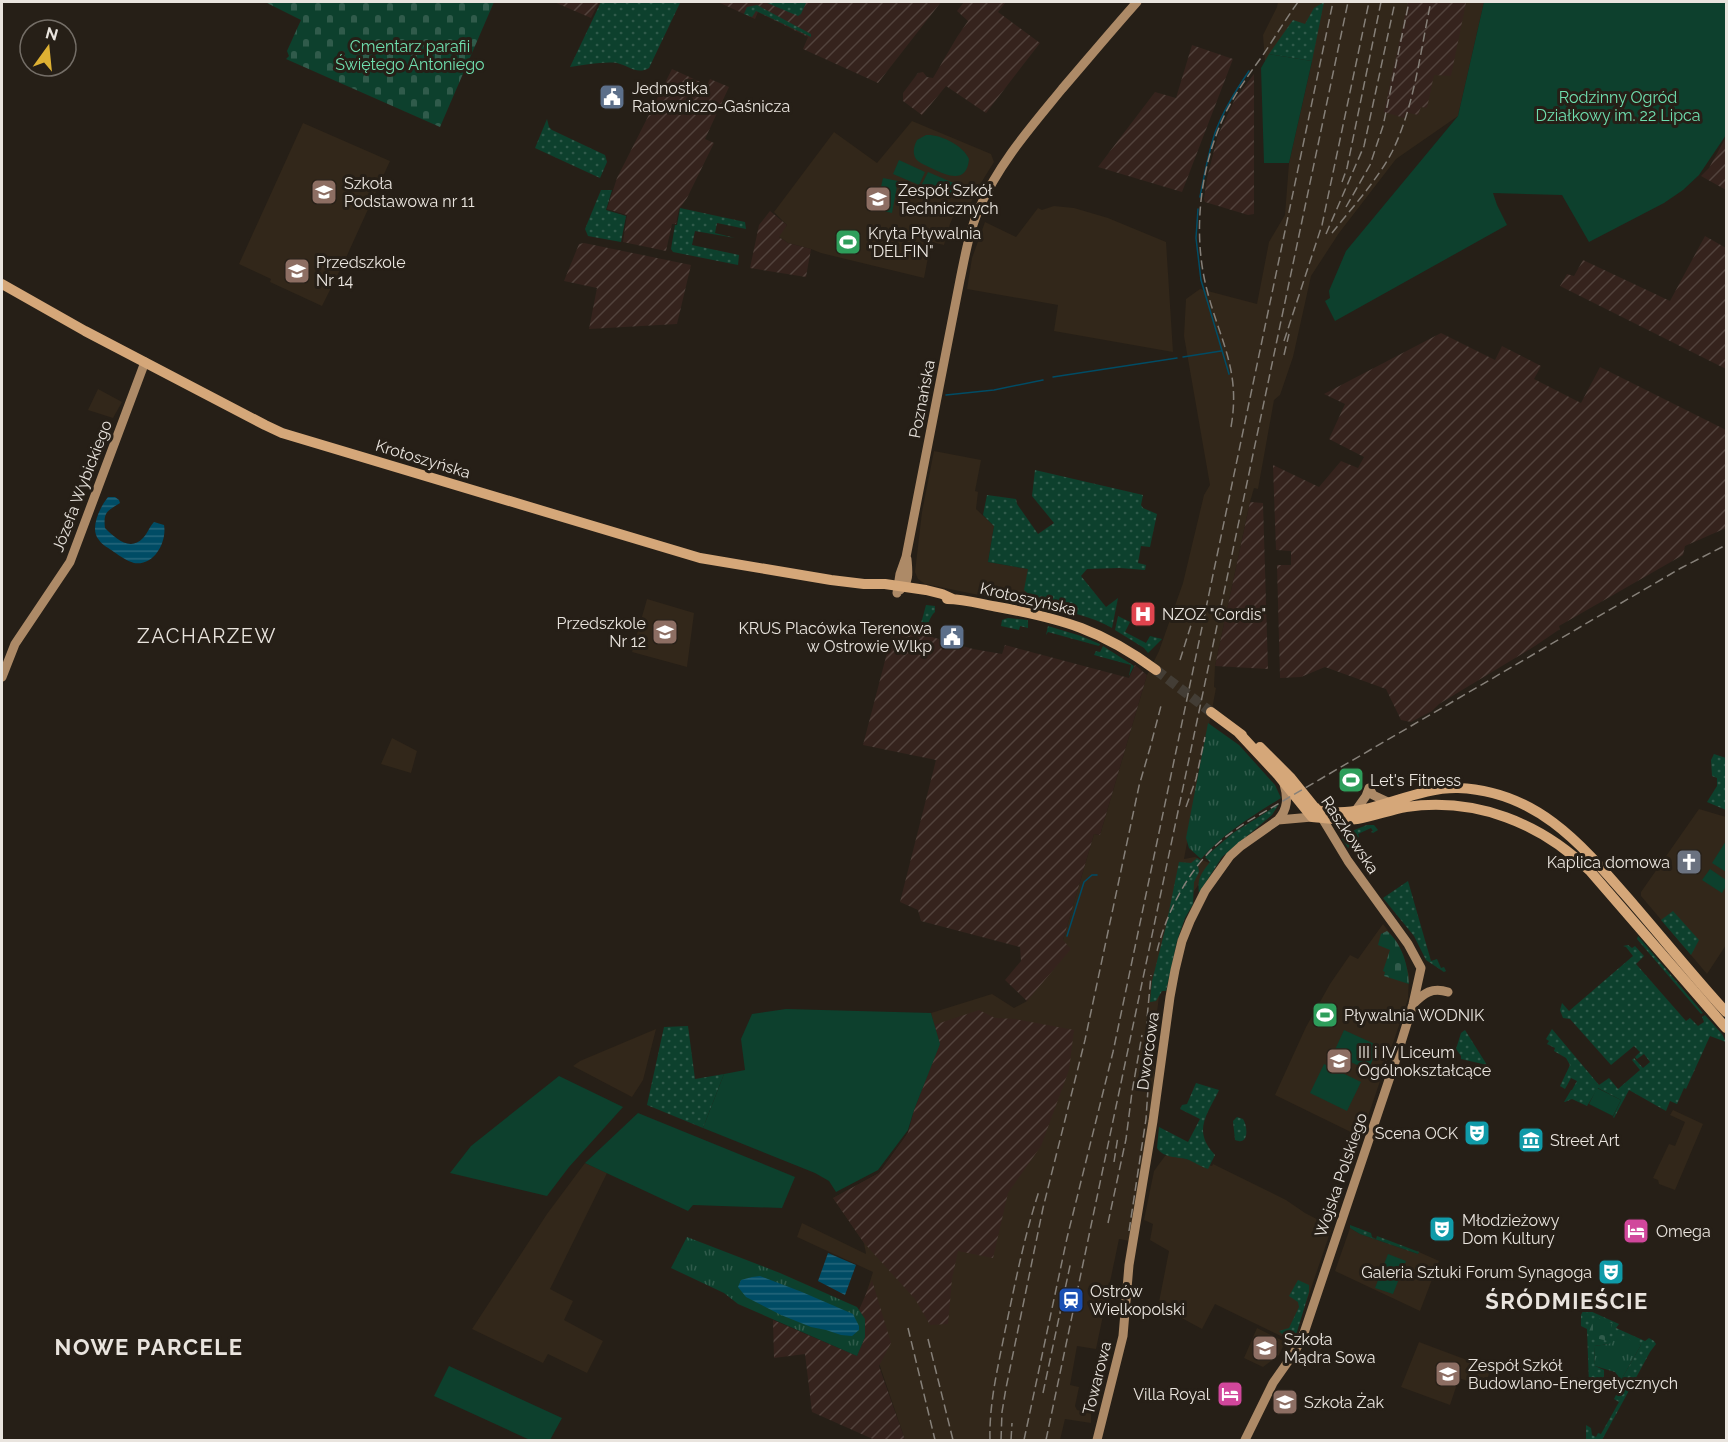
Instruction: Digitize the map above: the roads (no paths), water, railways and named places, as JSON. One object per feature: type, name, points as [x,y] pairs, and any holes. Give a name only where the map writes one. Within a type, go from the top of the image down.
[{"type":"main road","name":"Poznańska","points":[[900,589],[909,577],[906,557],[960,280],[970,234],[980,207],[1007,158],[1038,117],[1137,2]]},
{"type":"main road","name":"Poznańska","points":[[968,247],[992,195],[1022,147],[1144,2]]},
{"type":"main road","name":"Krotoszyńska","points":[[2,284],[85,331],[265,425],[294,436],[686,554],[731,564],[900,589],[934,599],[953,599],[1033,613],[1077,626],[1120,645],[1156,670]]},
{"type":"main road","name":"Józefa Wybickiego","points":[[2,677],[15,644],[70,562],[145,362]]},
{"type":"main road","name":"Raszkowska","points":[[1211,712],[1272,758],[1335,838],[1348,861],[1408,944],[1421,968]]},
{"type":"main road","name":"Raszkowska","points":[[1238,732],[1317,814]]},
{"type":"main road","points":[[1278,820],[1287,802],[1282,780]]},
{"type":"main road","points":[[1356,815],[1369,788],[1373,795],[1388,802]]},
{"type":"main road","points":[[1335,838],[1340,825],[1356,815],[1388,802],[1430,791],[1464,788],[1500,794],[1521,802],[1565,830],[1582,846],[1726,1012]]},
{"type":"main road","points":[[1317,814],[1328,820],[1405,807],[1430,805],[1464,807],[1482,809],[1542,833],[1568,850],[1590,871],[1726,1028]]},
{"type":"main road","points":[[1278,820],[1333,812],[1356,815]]},
{"type":"main road","name":"Dworcowa","points":[[1125,1322],[1129,1265],[1153,1121],[1171,992],[1182,941],[1197,907],[1221,866],[1241,846],[1278,820]]},
{"type":"main road","name":"Wojska Polskiego","points":[[1245,1440],[1273,1383],[1303,1336],[1413,1004],[1421,968]]},
{"type":"main road","points":[[1413,1004],[1432,990],[1439,989],[1448,992]]},
{"type":"main road","name":"Towarowa","points":[[1097,1440],[1118,1361],[1125,1322]]},
{"type":"water","points":[[108,497],[115,497],[120,503],[107,512],[105,528],[123,542],[133,544],[138,542],[154,522],[164,525],[164,538],[154,557],[148,561],[134,563],[121,557],[99,540],[95,524]]},
{"type":"water","points":[[828,1253],[856,1265],[845,1295],[818,1281]]},
{"type":"water","points":[[760,1276],[853,1314],[859,1330],[852,1336],[811,1327],[746,1297],[738,1287],[741,1280]]},
{"type":"waterway","points":[[1200,197],[1215,133],[1230,101],[1249,71]]},
{"type":"waterway","points":[[1198,209],[1196,238],[1201,280],[1229,374]]},
{"type":"waterway","points":[[1183,357],[1221,351]]},
{"type":"waterway","points":[[1053,377],[1177,358]]},
{"type":"waterway","points":[[946,395],[994,390],[1043,380]]},
{"type":"waterway","points":[[1067,936],[1084,882],[1092,875],[1097,875]]},
{"type":"tunnel","points":[[1156,670],[1211,712]]},
{"type":"railway","points":[[1231,427],[1233,407],[1231,372],[1202,268],[1201,200],[1210,154],[1226,112],[1298,2]]},
{"type":"railway","points":[[1024,1440],[1067,1238],[1113,1052],[1333,2]]},
{"type":"railway","points":[[1046,1440],[1348,2]]},
{"type":"railway","points":[[1284,341],[1322,225],[1369,2]]},
{"type":"railway","points":[[1342,182],[1347,168],[1381,2]]},
{"type":"railway","points":[[1326,234],[1364,146],[1395,2]]},
{"type":"railway","points":[[1346,207],[1370,165],[1383,126],[1409,2]]},
{"type":"railway","points":[[1332,233],[1379,173],[1400,135],[1416,80],[1430,6]]},
{"type":"railway","points":[[1284,355],[1289,334]]},
{"type":"railway","points":[[1157,951],[1172,909],[1194,870],[1213,848],[1234,831],[1681,568],[1726,545]]},
{"type":"railway","points":[[1180,660],[1191,625]]},
{"type":"railway","points":[[1001,1440],[1006,1388],[1043,1208],[1085,1040],[1139,786],[1162,702]]},
{"type":"railway","points":[[1186,807],[1196,779],[1205,737]]},
{"type":"railway","points":[[1129,1231],[1146,1119],[1149,1074],[1147,1019],[1151,975]]},
{"type":"railway","points":[[1108,1223],[1126,1139],[1142,1035]]},
{"type":"railway","points":[[1114,1162],[1118,1136]]},
{"type":"railway","points":[[990,1440],[992,1399],[1000,1358],[1020,1261],[1039,1191]]},
{"type":"railway","points":[[1043,1393],[1071,1261]]},
{"type":"railway","points":[[908,1328],[935,1440]]},
{"type":"railway","points":[[928,1339],[953,1440]]},
{"type":"railway","points":[[1011,1440],[1012,1423]]},
{"type":"place","name":"Jednostka Ratowniczo-Gaśnicza","points":[[612,97]]},
{"type":"place","name":"Szkoła Podstawowa nr 11","points":[[324,192]]},
{"type":"place","name":"Zespół Szkół Technicznych","points":[[878,199]]},
{"type":"place","name":"Kryta Pływalnia \"DELFIN\"","points":[[848,242]]},
{"type":"place","name":"Przedszkole Nr 14","points":[[297,271]]},
{"type":"place","name":"NZOZ \"Cordis\"","points":[[1143,614]]},
{"type":"place","name":"Przedszkole Nr 12","points":[[665,632]]},
{"type":"place","name":"KRUS Placówka Terenowa w Ostrowie Wlkp","points":[[952,637]]},
{"type":"place","name":"Let's Fitness","points":[[1351,780]]},
{"type":"place","name":"Kaplica domowa","points":[[1689,862]]},
{"type":"place","name":"Pływalnia WODNIK","points":[[1325,1015]]},
{"type":"place","name":"III i IV Liceum Ogólnokształcące","points":[[1339,1061]]},
{"type":"place","name":"Scena OCK","points":[[1477,1133]]},
{"type":"place","name":"Street Art","points":[[1531,1140]]},
{"type":"place","name":"Młodzieżowy Dom Kultury","points":[[1442,1229]]},
{"type":"place","name":"Omega","points":[[1636,1231]]},
{"type":"place","name":"Galeria Sztuki Forum Synagoga","points":[[1611,1272]]},
{"type":"place","name":"Ostrów Wielkopolski","points":[[1071,1300]]},
{"type":"place","name":"Szkoła Mądra Sowa","points":[[1265,1348]]},
{"type":"place","name":"Zespół Szkół Budowlano-Energetycznych","points":[[1448,1374]]},
{"type":"place","name":"Villa Royal","points":[[1230,1394]]},
{"type":"place","name":"Szkoła Żak","points":[[1285,1402]]},
{"type":"district","name":"ZACHARZEW","points":[[207,636]]},
{"type":"district","name":"ŚRÓDMIEŚCIE","points":[[1567,1301]]},
{"type":"district","name":"NOWE PARCELE","points":[[149,1347]]},
{"type":"park label","name":"Cmentarz parafii Świętego Antoniego","points":[[410,55]]},
{"type":"park label","name":"Rodzinny Ogród Działkowy im. 22 Lipca","points":[[1618,106]]}]
